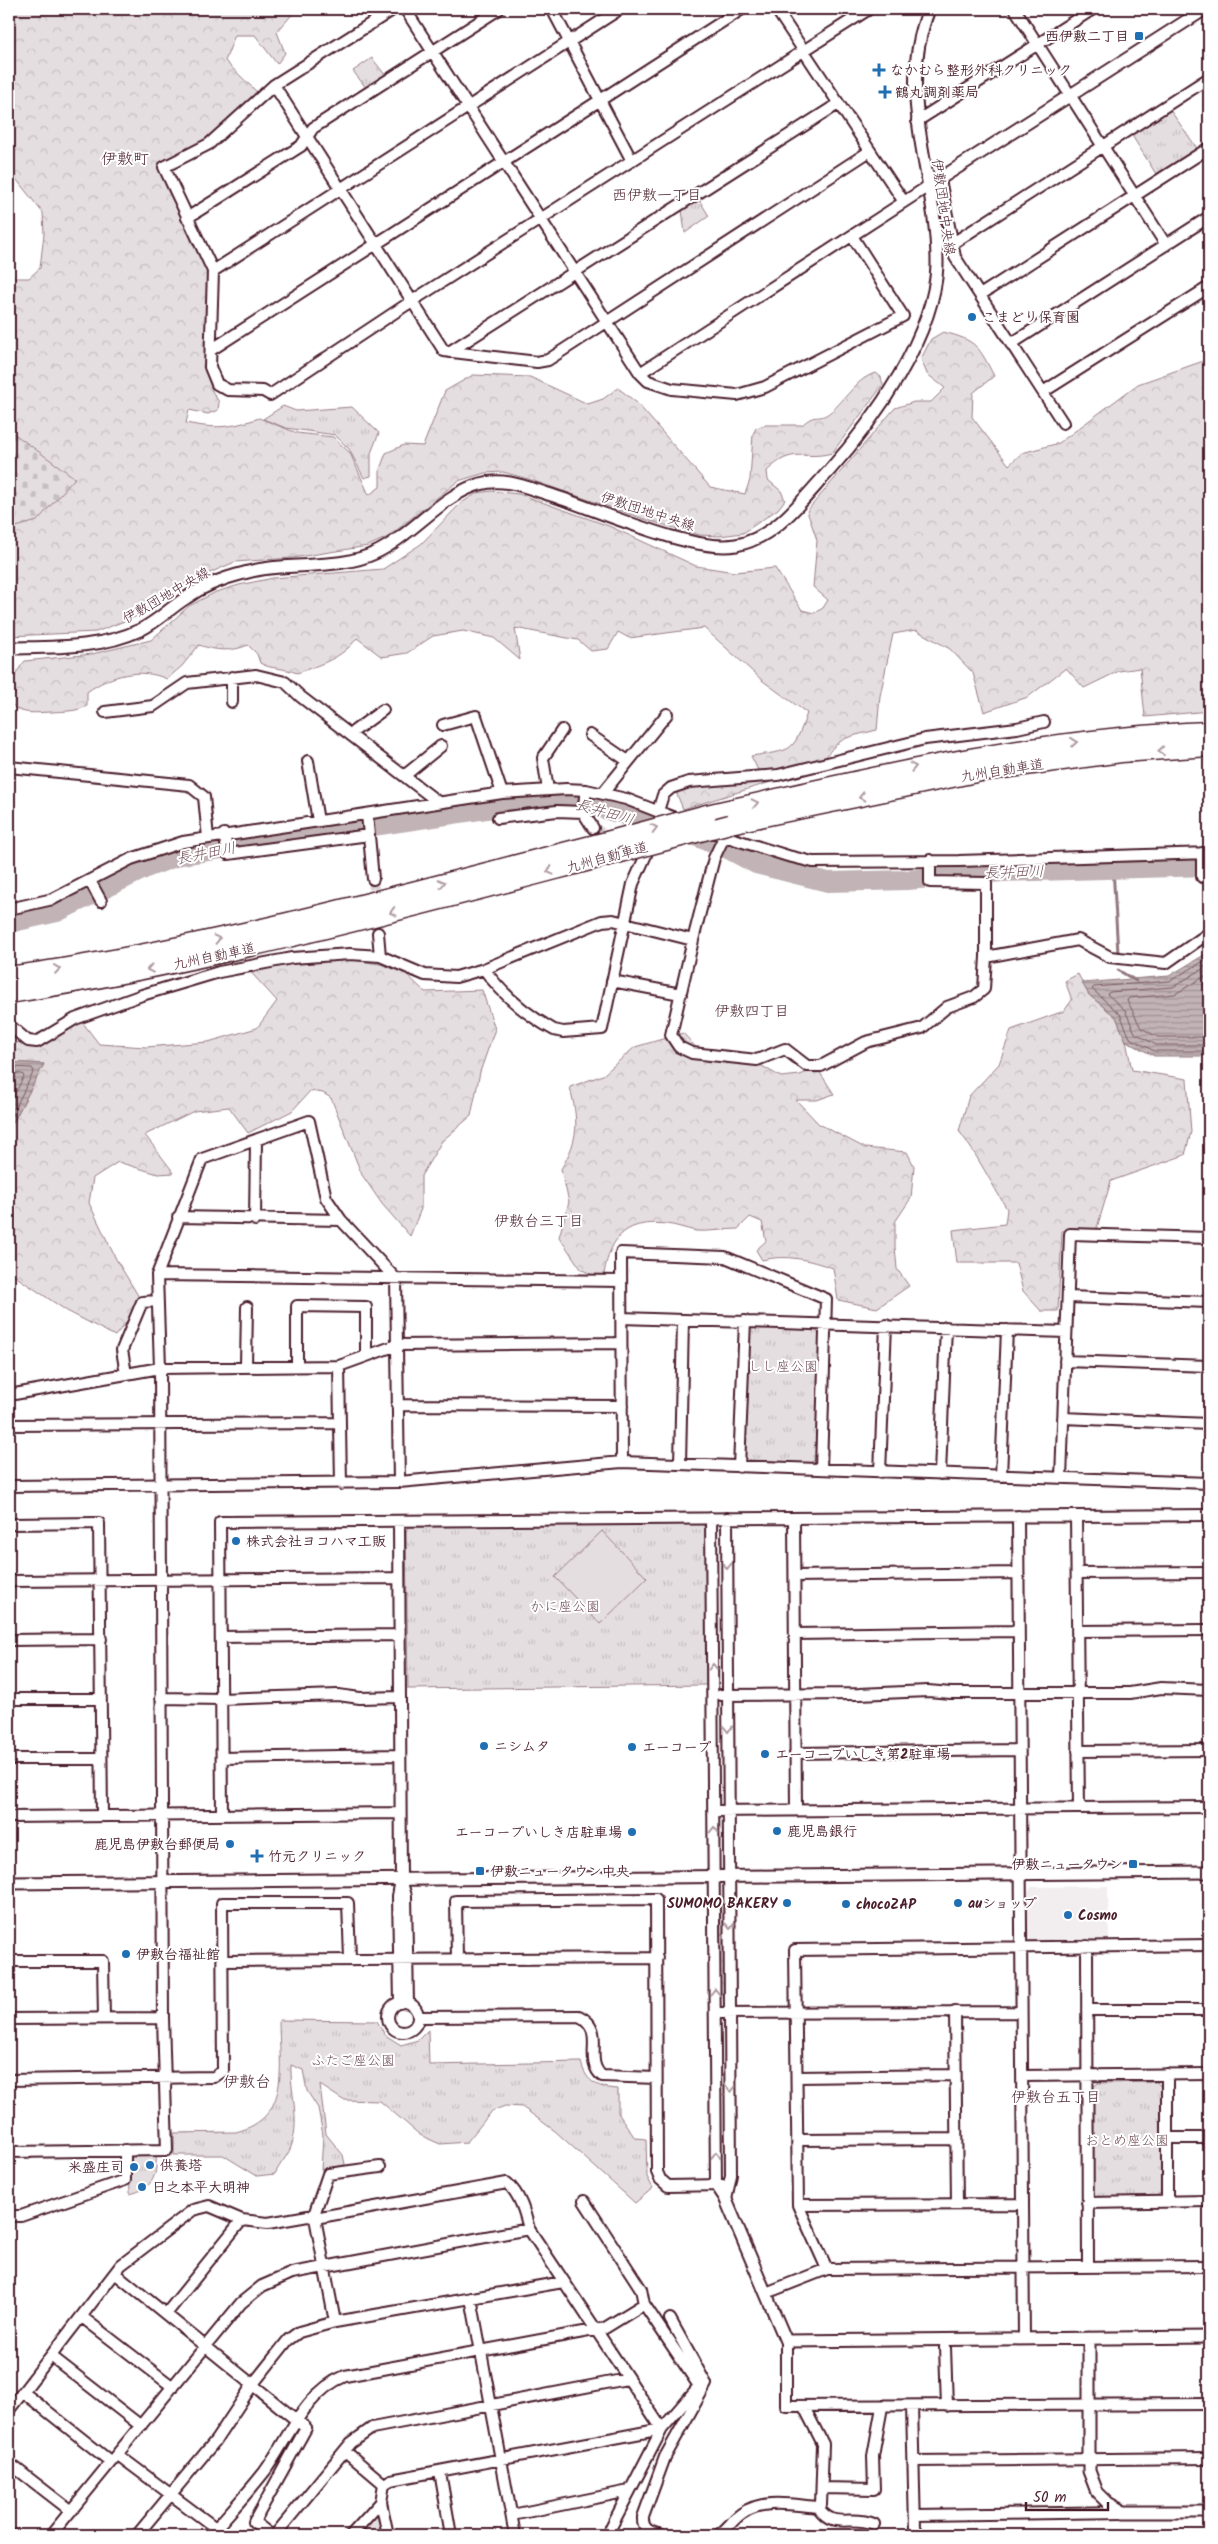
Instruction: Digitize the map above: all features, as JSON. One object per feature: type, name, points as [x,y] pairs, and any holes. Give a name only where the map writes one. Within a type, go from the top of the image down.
[{"type":"highway","name":"九州自動車道","points":[[9,976],[81,966],[215,939],[707,814],[898,770],[1047,745],[1209,731]]},
{"type":"highway","name":"九州自動車道","points":[[9,994],[217,956],[981,772],[1121,753],[1209,747]]},
{"type":"street","points":[[394,9],[274,85],[209,144],[164,167],[213,271],[210,367],[217,384],[228,390],[263,391],[270,395],[412,301],[869,9]]},
{"type":"street","points":[[405,9],[606,322],[648,381],[672,389],[738,395],[765,387],[903,316],[852,236]]},
{"type":"street","points":[[187,218],[301,146],[313,128],[499,9]]},
{"type":"street","points":[[552,9],[632,161]]},
{"type":"street","points":[[213,271],[620,9]]},
{"type":"street","points":[[211,350],[742,9]]},
{"type":"street","points":[[776,9],[904,202]]},
{"type":"street","points":[[847,9],[854,18]]},
{"type":"street","name":"伊敷団地中央線","points":[[9,648],[68,646],[110,640],[139,630],[196,592],[243,573],[337,562],[370,556],[399,539],[465,489],[490,482],[520,485],[677,538],[711,545],[738,545],[766,533],[796,506],[858,437],[919,339],[928,319],[937,267],[917,121],[914,80],[918,46],[929,9]]},
{"type":"street","points":[[1015,9],[1166,245]]},
{"type":"street","points":[[917,121],[1093,9]]},
{"type":"street","points":[[640,372],[1204,9]]},
{"type":"street","points":[[952,243],[1209,78]]},
{"type":"street","points":[[274,85],[444,351],[537,362],[548,360],[870,151]]},
{"type":"street","points":[[449,352],[838,104]]},
{"type":"street","points":[[980,295],[1209,148]]},
{"type":"street","points":[[940,179],[955,258],[1063,423]]},
{"type":"street","points":[[1011,344],[1209,217]]},
{"type":"street","points":[[1043,392],[1209,287]]},
{"type":"street","points":[[105,712],[154,706],[188,683],[256,675],[285,682],[438,802]]},
{"type":"street","points":[[232,677],[232,702]]},
{"type":"street","points":[[350,734],[383,710]]},
{"type":"street","points":[[603,793],[667,714]]},
{"type":"street","points":[[443,725],[476,716],[502,793]]},
{"type":"street","points":[[658,811],[663,795],[671,788],[689,782],[778,774],[925,739],[1017,728],[1044,722]]},
{"type":"street","points":[[548,790],[543,758],[562,730]]},
{"type":"street","points":[[590,735],[628,762]]},
{"type":"street","points":[[404,776],[441,746]]},
{"type":"street","points":[[308,761],[318,821]]},
{"type":"street","points":[[9,767],[189,785],[204,797],[208,838]]},
{"type":"street","points":[[9,909],[54,899],[131,859],[183,842],[224,834],[438,802],[502,793],[548,790],[586,790],[603,793],[725,835],[813,862],[1206,853],[1202,877]]},
{"type":"street","points":[[586,790],[583,812],[593,828]]},
{"type":"street","points":[[498,818],[557,811],[583,812]]},
{"type":"street","points":[[367,814],[373,879]]},
{"type":"street","points":[[224,834],[228,854],[369,835]]},
{"type":"street","points":[[725,835],[714,858],[672,1034],[680,1047],[692,1054],[757,1060],[785,1049],[807,1066],[821,1066],[866,1042],[922,1028],[947,1007],[974,997],[984,989],[986,882],[930,882],[930,860]]},
{"type":"street","points":[[484,969],[496,986],[543,1024],[563,1032],[602,1029],[639,853]]},
{"type":"street","points":[[90,881],[101,901]]},
{"type":"street","points":[[9,1025],[28,1042],[37,1042],[75,1019],[142,995],[218,972],[313,956],[380,956],[425,975],[456,977],[484,969],[602,921],[614,920],[693,940]]},
{"type":"street","points":[[378,933],[380,956]]},
{"type":"street","points":[[986,957],[1078,940],[1110,957],[1166,963],[1209,933]]},
{"type":"street","points":[[612,981],[681,994]]},
{"type":"street","points":[[9,2152],[167,2150],[163,2018],[160,1368],[157,1275],[202,1159],[309,1120],[326,1198],[341,1220],[396,1279],[399,1482]]},
{"type":"street","points":[[255,1220],[256,1140]]},
{"type":"street","points":[[178,1217],[255,1220],[341,1220]]},
{"type":"street","points":[[1061,1478],[1070,1234],[1209,1238]]},
{"type":"street","points":[[622,1462],[621,1253],[725,1257],[826,1299],[821,1469]]},
{"type":"street","points":[[157,1275],[621,1281]]},
{"type":"street","points":[[1068,1298],[1209,1302]]},
{"type":"street","points":[[126,1374],[122,1350],[142,1302],[157,1301]]},
{"type":"street","points":[[297,1366],[297,1306],[366,1307],[366,1356]]},
{"type":"street","points":[[246,1366],[247,1307]]},
{"type":"street","points":[[621,1318],[1066,1332]]},
{"type":"street","points":[[680,1464],[683,1320]]},
{"type":"street","points":[[739,1467],[745,1321]]},
{"type":"street","points":[[880,1472],[886,1325]]},
{"type":"street","points":[[940,1474],[946,1327]]},
{"type":"street","points":[[1001,1476],[1007,1330]]},
{"type":"street","points":[[9,1395],[160,1368],[339,1366],[396,1345],[621,1343]]},
{"type":"street","points":[[1065,1361],[1209,1366]]},
{"type":"street","points":[[339,1366],[340,1484]]},
{"type":"street","points":[[397,1405],[622,1406]]},
{"type":"street","points":[[1063,1418],[1209,1424]]},
{"type":"street","points":[[9,1425],[340,1424]]},
{"type":"street","points":[[9,1486],[399,1482],[622,1462],[1209,1483]]},
{"type":"street","points":[[222,1815],[220,1522],[1209,1515]]},
{"type":"street","points":[[1018,1516],[1017,1631],[1024,2339]]},
{"type":"street","points":[[1076,1516],[1079,1808]]},
{"type":"street","points":[[711,1518],[714,1695],[716,2185],[726,2200],[786,2341],[786,2406],[1209,2404]]},
{"type":"street","points":[[726,1518],[731,2013],[731,2184],[726,2200]]},
{"type":"street","points":[[794,1518],[796,1810]]},
{"type":"street","points":[[399,1521],[401,1880],[406,1896],[402,1958],[404,2003]]},
{"type":"street","points":[[9,1524],[99,1523],[102,1816]]},
{"type":"street","points":[[1077,1573],[1209,1572]]},
{"type":"street","points":[[795,1576],[1018,1573]]},
{"type":"street","points":[[9,1581],[399,1578]]},
{"type":"street","points":[[1077,1631],[1209,1630]]},
{"type":"street","points":[[795,1634],[1017,1631]]},
{"type":"street","points":[[221,1637],[399,1635]]},
{"type":"street","points":[[9,1640],[101,1640]]},
{"type":"street","points":[[714,1695],[928,1691],[951,1693],[1130,1693],[1161,1688],[1209,1690]]},
{"type":"street","points":[[161,1698],[221,1699],[302,1695],[338,1695],[360,1698],[400,1696]]},
{"type":"street","points":[[9,1699],[101,1699]]},
{"type":"street","points":[[795,1753],[1018,1750]]},
{"type":"street","points":[[1078,1751],[1209,1750]]},
{"type":"street","points":[[222,1758],[400,1755]]},
{"type":"street","points":[[9,1759],[101,1759]]},
{"type":"street","points":[[714,1811],[1209,1808]]},
{"type":"street","points":[[9,1816],[400,1813]]},
{"type":"street","points":[[9,1883],[714,1875],[1209,1872]]},
{"type":"street","points":[[457,1959],[456,1901],[656,1899],[657,2172],[668,2186],[731,2184]]},
{"type":"street","points":[[9,2080],[214,2078],[223,2071],[222,1903],[348,1903],[350,1958]]},
{"type":"street","points":[[826,2269],[798,2205],[795,1950],[1209,1945]]},
{"type":"street","points":[[1087,1946],[1088,2266]]},
{"type":"street","points":[[223,1961],[350,1958],[656,1958]]},
{"type":"street","points":[[9,1961],[103,1961],[104,2018]]},
{"type":"street","points":[[404,2003],[415,2008],[418,2017],[417,2023],[410,2030],[396,2030],[392,2026],[389,2017],[392,2007],[404,2003]]},
{"type":"street","points":[[1087,2010],[1209,2010]]},
{"type":"street","points":[[955,2011],[957,2204]]},
{"type":"street","points":[[715,2013],[1020,2012]]},
{"type":"street","points":[[418,2017],[579,2016],[590,2023],[593,2030],[594,2067],[602,2076],[656,2078]]},
{"type":"street","points":[[9,2019],[163,2018]]},
{"type":"street","points":[[1167,2074],[1167,2201]]},
{"type":"street","points":[[1022,2076],[1209,2074]]},
{"type":"street","points":[[797,2077],[955,2075]]},
{"type":"street","points":[[1167,2138],[1209,2138]]},
{"type":"street","points":[[797,2140],[956,2139]]},
{"type":"street","points":[[9,2216],[21,2216],[124,2180],[125,2150]]},
{"type":"street","points":[[335,2322],[315,2212],[328,2174],[380,2166]]},
{"type":"street","points":[[11,2403],[23,2392],[125,2261],[193,2210],[210,2206],[242,2220],[268,2223],[308,2216],[315,2218],[507,2183],[512,2187],[524,2210],[529,2229],[662,2429]]},
{"type":"street","points":[[584,2201],[641,2289],[644,2304],[702,2388]]},
{"type":"street","points":[[1087,2203],[1209,2201]]},
{"type":"street","points":[[798,2205],[1022,2204]]},
{"type":"street","points":[[166,2314],[242,2220]]},
{"type":"street","points":[[51,2535],[241,2303],[262,2286],[292,2273],[529,2229]]},
{"type":"street","points":[[766,2293],[826,2269],[1209,2266]]},
{"type":"street","points":[[115,2273],[306,2428],[302,2439],[254,2522],[271,2535]]},
{"type":"street","points":[[137,2535],[216,2440],[253,2384],[288,2340],[299,2332],[335,2322],[563,2282]]},
{"type":"street","points":[[472,2298],[515,2535]]},
{"type":"street","points":[[213,2532],[265,2471],[297,2419],[332,2381],[345,2376],[605,2328],[644,2304]]},
{"type":"street","points":[[82,2316],[173,2387]]},
{"type":"street","points":[[607,2535],[662,2429],[706,2384],[670,2319]]},
{"type":"street","points":[[786,2341],[1209,2337]]},
{"type":"street","points":[[1090,2338],[1089,2471],[1097,2492],[1108,2503],[1124,2512]]},
{"type":"street","points":[[944,2347],[947,2406]]},
{"type":"street","points":[[51,2356],[141,2426]]},
{"type":"street","points":[[275,2535],[351,2443],[372,2428],[627,2379]]},
{"type":"street","points":[[662,2535],[647,2530],[642,2524],[643,2517],[665,2457],[702,2388]]},
{"type":"street","points":[[23,2392],[114,2459],[170,2496],[213,2532],[225,2535]]},
{"type":"street","points":[[823,2488],[874,2489],[873,2456],[882,2406]]},
{"type":"street","points":[[912,2406],[915,2528],[920,2535]]},
{"type":"street","points":[[804,2407],[824,2444],[823,2488],[821,2505],[818,2507]]},
{"type":"street","points":[[388,2535],[380,2502],[384,2484],[391,2480],[662,2429]]},
{"type":"street","points":[[345,2451],[384,2484]]},
{"type":"street","points":[[914,2461],[1209,2458]]},
{"type":"street","points":[[9,2463],[71,2511]]},
{"type":"street","points":[[440,2472],[451,2535]]},
{"type":"street","points":[[512,2516],[629,2491]]},
{"type":"street","points":[[351,2535],[380,2502]]},
{"type":"street","points":[[718,2535],[741,2514],[759,2505],[774,2504],[818,2507]]},
{"type":"street","points":[[818,2507],[824,2516],[830,2520],[862,2519],[874,2524]]},
{"type":"street","points":[[915,2515],[1209,2512]]},
{"type":"shaded area","name":"Cosmo","points":[[1108,1886],[1109,1942],[1031,1942],[1028,1938],[1028,1892],[1031,1887]]},
{"type":"green space","points":[[9,9],[309,9],[295,11],[277,32],[285,53],[277,64],[255,35],[235,35],[225,61],[257,92],[206,141],[158,166],[167,189],[190,230],[209,274],[210,315],[205,368],[212,391],[219,402],[218,410],[208,414],[189,410],[186,423],[223,426],[240,424],[259,418],[297,433],[333,437],[350,453],[369,495],[380,487],[380,469],[386,453],[404,445],[423,446],[445,391],[473,375],[530,377],[588,404],[603,399],[618,388],[637,403],[710,487],[745,494],[750,480],[753,434],[756,428],[766,425],[802,425],[813,418],[826,415],[862,380],[876,373],[881,377],[883,385],[832,453],[813,456],[798,455],[784,458],[767,471],[768,480],[781,491],[785,500],[778,509],[743,533],[720,536],[699,535],[647,520],[528,479],[503,472],[485,473],[458,481],[388,537],[368,546],[292,558],[235,562],[186,583],[140,615],[96,632],[9,636],[9,271],[16,278],[29,278],[40,268],[44,234],[43,213],[9,170],[13,122],[9,94]]},
{"type":"green space","points":[[372,58],[386,76],[367,89],[353,71]]},
{"type":"green space","points":[[1170,110],[1197,148],[1156,174],[1131,134]]},
{"type":"green space","points":[[698,198],[709,216],[685,233],[682,210]]},
{"type":"green space","points":[[943,332],[963,338],[976,346],[994,376],[973,393],[972,417],[1009,465],[1022,453],[1059,443],[1138,384],[1209,359],[1209,711],[1145,717],[1140,668],[1119,671],[1084,688],[1066,668],[1028,697],[984,712],[973,673],[950,649],[916,630],[893,634],[880,696],[877,730],[843,740],[832,749],[820,767],[683,809],[674,787],[759,772],[751,756],[775,753],[789,748],[798,736],[807,713],[763,681],[704,628],[629,638],[618,632],[608,649],[591,651],[578,640],[515,628],[520,660],[494,638],[463,631],[433,636],[407,653],[382,657],[357,638],[338,656],[297,673],[269,667],[260,663],[257,654],[248,645],[224,650],[199,645],[182,666],[167,679],[157,675],[136,673],[115,677],[87,692],[87,706],[78,709],[30,713],[17,709],[12,704],[10,698],[11,685],[25,661],[92,654],[151,640],[189,606],[216,592],[239,585],[273,578],[383,569],[421,544],[460,504],[477,493],[491,491],[519,494],[609,526],[696,566],[735,572],[775,568],[802,610],[814,613],[823,608],[828,600],[813,587],[817,540],[807,511],[895,408],[914,402],[931,402],[945,388],[927,374],[921,359],[931,339]]},
{"type":"green space","points":[[283,406],[296,411],[352,407],[379,433],[371,453],[371,476],[364,478],[349,449],[335,435],[286,428],[263,419]]},
{"type":"green space","points":[[9,430],[75,478],[37,521],[9,529]]},
{"type":"green space","points":[[348,959],[399,967],[425,992],[482,990],[495,1029],[480,1072],[471,1116],[442,1141],[421,1176],[421,1209],[410,1236],[382,1204],[362,1175],[331,1098],[323,1093],[310,1091],[292,1111],[248,1133],[229,1107],[194,1111],[145,1135],[174,1173],[158,1174],[118,1162],[93,1178],[89,1203],[116,1259],[142,1302],[115,1336],[67,1311],[9,1272],[9,1130],[44,1064],[9,1062],[9,1047],[77,1015],[99,1044],[146,1047],[208,1042],[257,1028],[277,1001],[246,967],[288,960]]},
{"type":"green space","points":[[1078,974],[1089,995],[1116,1017],[1126,1041],[1132,1070],[1187,1079],[1191,1132],[1185,1155],[1111,1181],[1096,1231],[1062,1231],[1058,1311],[1041,1311],[1023,1291],[1016,1263],[957,1263],[953,1230],[1005,1224],[1007,1209],[959,1131],[969,1096],[999,1064],[1011,1030],[1064,1011],[1072,1000],[1065,981]]},
{"type":"green space","points":[[683,1033],[702,1054],[727,1063],[755,1062],[781,1077],[800,1075],[817,1068],[834,1094],[817,1100],[796,1100],[819,1124],[865,1148],[907,1152],[914,1166],[911,1198],[895,1222],[895,1246],[897,1269],[909,1286],[877,1308],[838,1300],[833,1268],[790,1258],[762,1260],[756,1250],[766,1241],[762,1222],[750,1217],[738,1229],[696,1231],[666,1224],[651,1223],[638,1225],[628,1229],[614,1244],[605,1267],[603,1281],[581,1269],[559,1237],[569,1202],[561,1169],[572,1147],[576,1129],[575,1110],[570,1087],[603,1075],[635,1047]]},
{"type":"green space","name":"しし座公園","points":[[754,1327],[816,1330],[820,1335],[815,1459],[811,1463],[749,1460],[744,1455],[749,1331]]},
{"type":"green space","name":"かに座公園","points":[[702,1524],[707,1530],[706,1685],[408,1689],[406,1532],[408,1527]]},
{"type":"green space","points":[[602,1531],[647,1578],[600,1624],[555,1577]]},
{"type":"green space","points":[[720,1903],[727,1906],[727,1994],[723,1998],[718,1994],[717,1906]]},
{"type":"green space","name":"ふたご座公園","points":[[279,2020],[377,2021],[385,2035],[401,2045],[418,2040],[428,2030],[429,2065],[581,2062],[586,2075],[594,2083],[599,2086],[618,2089],[618,2113],[635,2138],[646,2139],[647,2177],[653,2188],[635,2203],[555,2131],[522,2107],[505,2106],[492,2111],[467,2142],[440,2144],[420,2135],[380,2101],[343,2100],[320,2085],[326,2134],[343,2155],[345,2164],[343,2167],[321,2170],[323,2135],[318,2108],[307,2091],[303,2070],[291,2065],[295,2114],[294,2134],[291,2148],[275,2174],[257,2176],[223,2155],[174,2155],[174,2133],[236,2132],[254,2125],[266,2115],[274,2102],[278,2088],[280,2072]]},
{"type":"green space","name":"おとめ座公園","points":[[1157,2082],[1161,2087],[1162,2191],[1156,2197],[1096,2198],[1092,2193],[1092,2088],[1098,2083]]},
{"type":"green space","points":[[134,2155],[156,2156],[156,2170],[152,2181],[148,2185],[130,2194],[129,2159]]},
{"type":"green space","points":[[375,2513],[379,2516],[383,2535],[356,2535]]},
{"type":"water","points":[[1209,952],[1209,1056],[1154,1056],[1126,1041],[1116,1017],[1089,995],[1082,983],[1169,976]]},
{"type":"water","points":[[9,1062],[44,1064],[9,1130]]},
{"type":"waterway","name":"長井田川","points":[[9,923],[57,912],[146,868],[181,855],[506,806],[567,801],[604,809],[697,837],[728,849],[756,864],[828,882],[907,880],[1002,872],[1209,866]]},
{"type":"waterway","points":[[1113,868],[1118,953]]},
{"type":"waterway","points":[[1118,970],[1136,981]]},
{"type":"tunnel","points":[[593,828],[614,839]]},
{"type":"tunnel","points":[[373,879],[378,933]]},
{"type":"place","name":"西伊敷二丁目","points":[[1139,36]]},
{"type":"place","name":"なかむら整形外科クリニック","points":[[879,70]]},
{"type":"place","name":"鶴丸調剤薬局","points":[[885,92]]},
{"type":"place","name":"こまどり保育園","points":[[972,317]]},
{"type":"place","name":"株式会社ヨコハマ工販","points":[[236,1541]]},
{"type":"place","name":"ニシムタ","points":[[484,1746]]},
{"type":"place","name":"エーコープ","points":[[632,1747]]},
{"type":"place","name":"エーコープいしき第2駐車場","points":[[765,1754]]},
{"type":"place","name":"鹿児島銀行","points":[[777,1831]]},
{"type":"place","name":"エーコープいしき店駐車場","points":[[632,1832]]},
{"type":"place","name":"鹿児島伊敷台郵便局","points":[[230,1844]]},
{"type":"place","name":"竹元クリニック","points":[[257,1856]]},
{"type":"place","name":"伊敷ニュータウン","points":[[1133,1864]]},
{"type":"place","name":"伊敷ニュータウン中央","points":[[480,1871]]},
{"type":"place","name":"SUMOMO BAKERY","points":[[787,1903]]},
{"type":"place","name":"auショップ","points":[[958,1903]]},
{"type":"place","name":"chocoZAP","points":[[846,1904]]},
{"type":"place","name":"Cosmo","points":[[1068,1915]]},
{"type":"place","name":"伊敷台福祉館","points":[[126,1954]]},
{"type":"place","name":"供養塔","points":[[150,2165]]},
{"type":"place","name":"米盛庄司","points":[[134,2167]]},
{"type":"place","name":"日之本平大明神","points":[[142,2187]]},
{"type":"district","name":"伊敷町","points":[[125,158]]},
{"type":"district","name":"西伊敷一丁目","points":[[657,195]]},
{"type":"district","name":"伊敷四丁目","points":[[752,1011]]},
{"type":"district","name":"伊敷台三丁目","points":[[539,1221]]},
{"type":"district","name":"伊敷台","points":[[247,2081]]},
{"type":"district","name":"伊敷台五丁目","points":[[1056,2097]]}]
